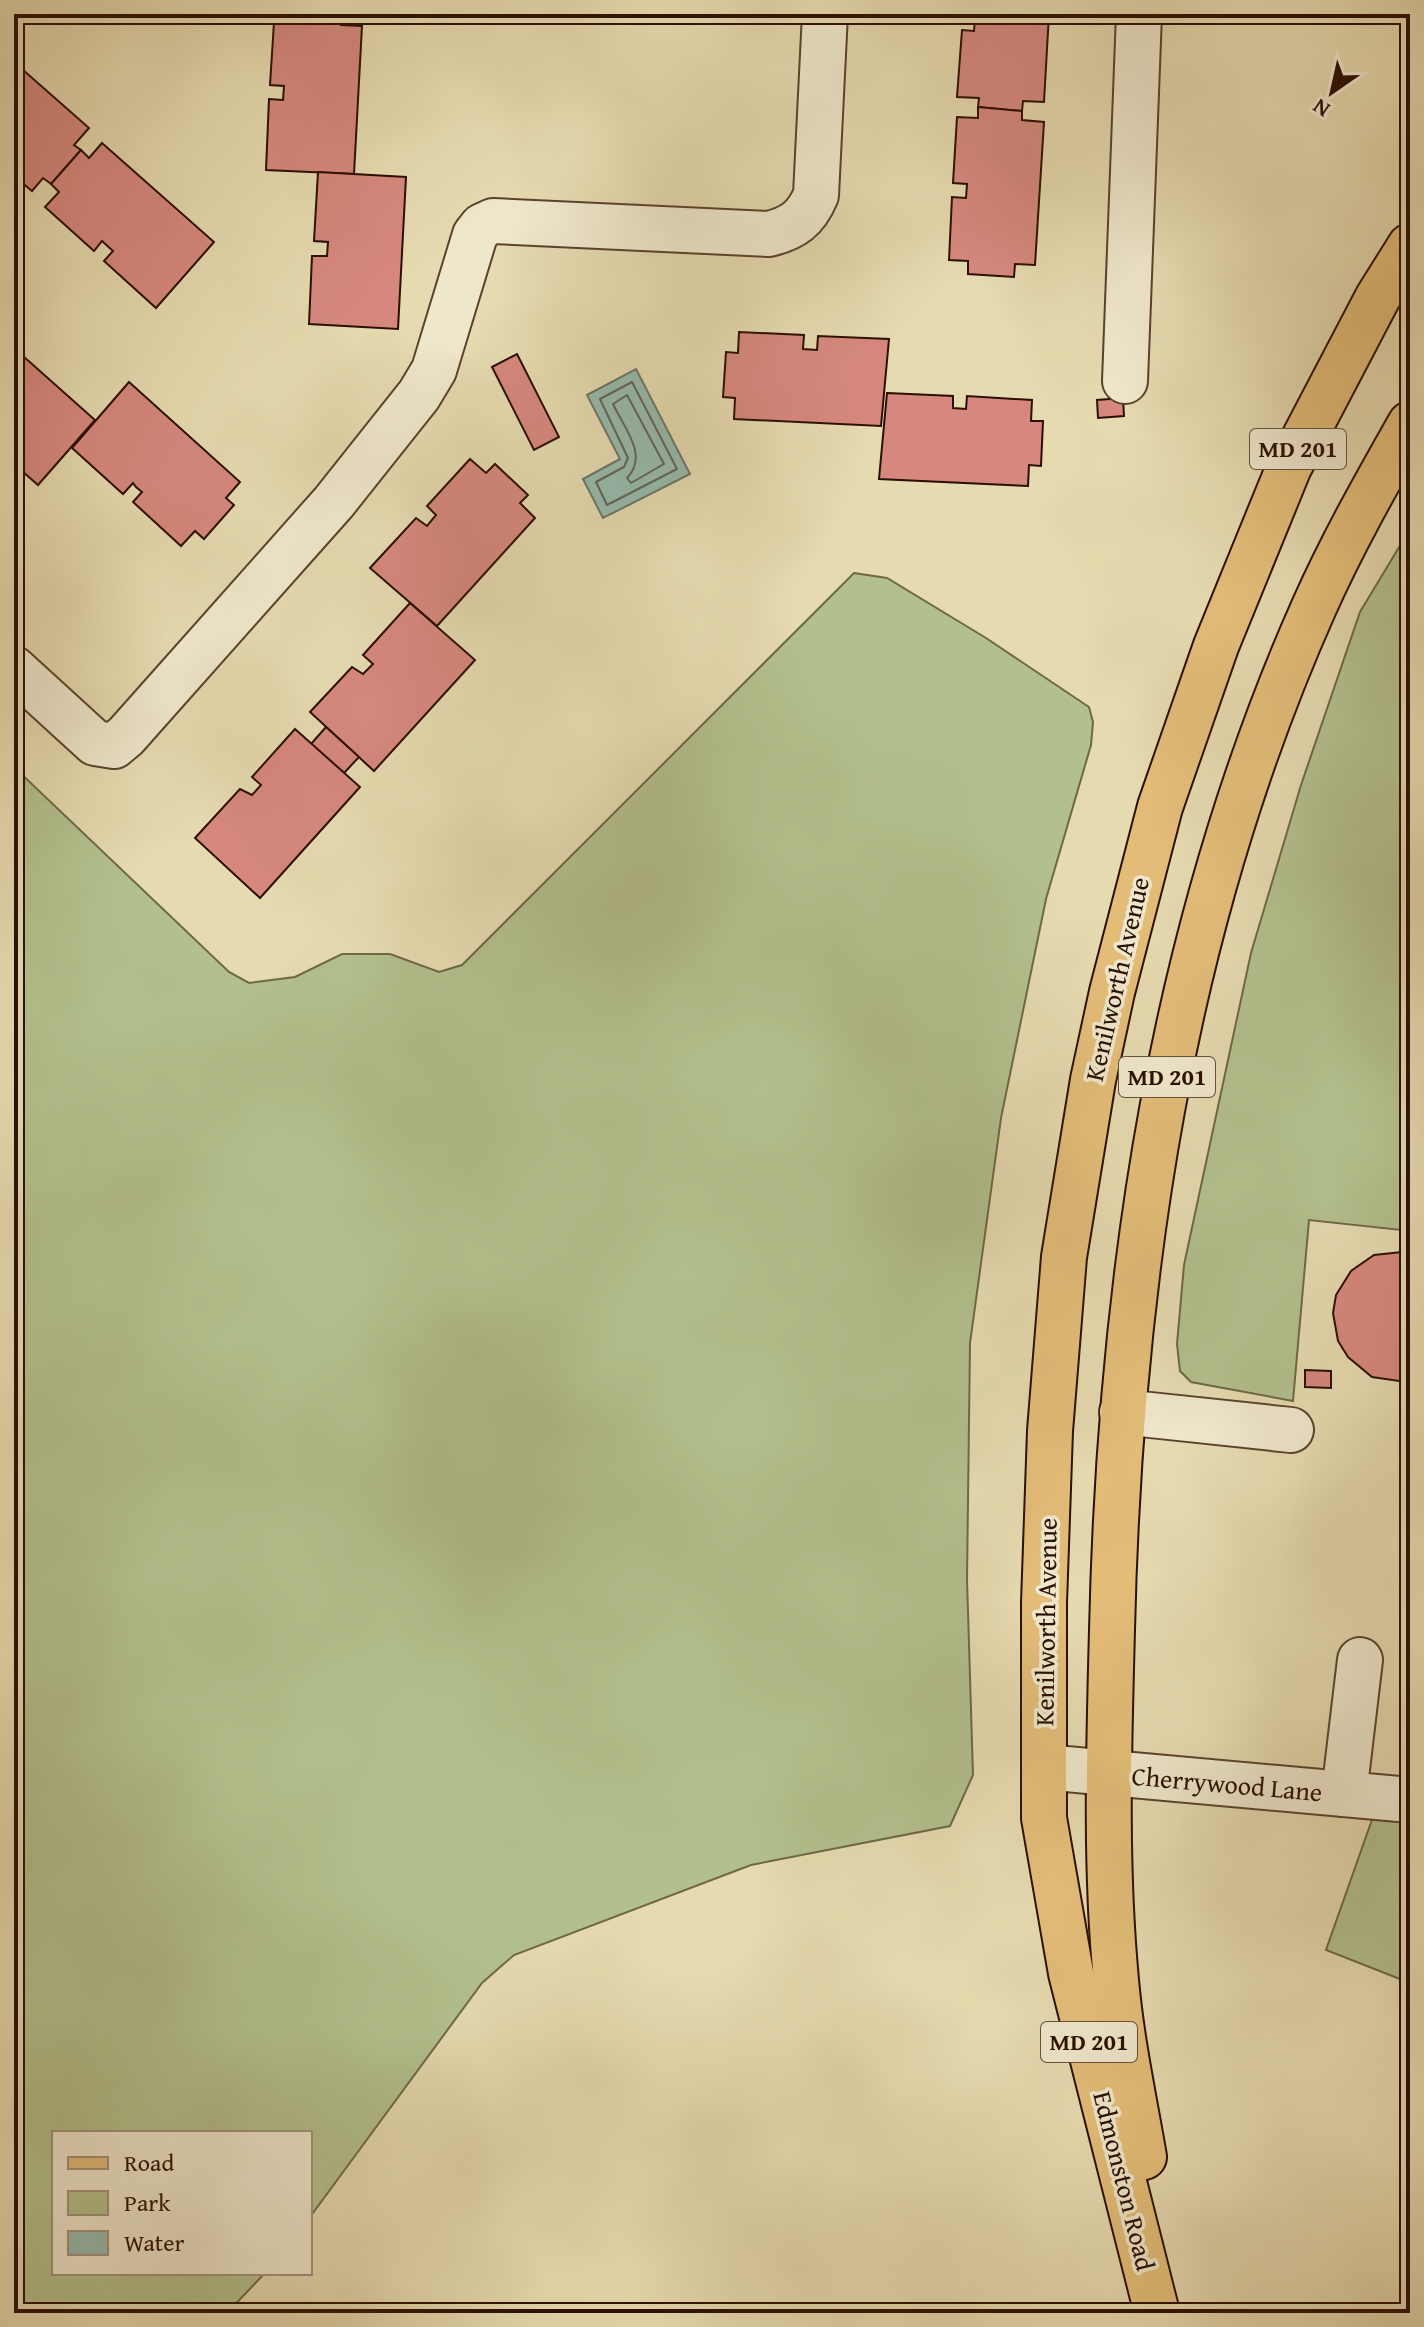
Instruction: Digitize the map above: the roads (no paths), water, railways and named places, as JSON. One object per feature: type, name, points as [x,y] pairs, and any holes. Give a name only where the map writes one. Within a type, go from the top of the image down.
[{"type":"main road","name":"Kenilworth Avenue","points":[[1044,1767],[1044,1603],[1050,1431],[1063,1272],[1076,1169],[1112,992],[1160,807],[1216,646],[1289,467],[1378,297],[1410,246]]},
{"type":"main road","name":"MD 201","points":[[1108,1773],[1113,1562],[1122,1412],[1158,1120],[1206,907],[1264,730],[1313,608],[1352,527],[1410,424]]},
{"type":"main road","name":"Edmonston Road","points":[[1044,1767],[1044,1818],[1071,1973],[1157,2313]]},
{"type":"main road","name":"Edmonston Road","points":[[1108,1773],[1116,1981],[1173,2313]]},
{"type":"street","points":[[14,669],[95,743],[114,746],[126,736],[334,502],[419,395],[434,370],[475,235],[482,226],[493,221],[519,221],[769,234],[799,222],[809,212],[816,195],[825,14]]},
{"type":"street","points":[[1125,381],[1139,14]]},
{"type":"street","points":[[1122,1412],[1291,1430]]},
{"type":"street","points":[[1344,1794],[1360,1660]]},
{"type":"street","name":"Cherrywood Lane","points":[[1044,1767],[1410,1800]]},
{"type":"water","points":[[636,369],[690,474],[603,518],[583,479],[620,459],[587,395]]}]
